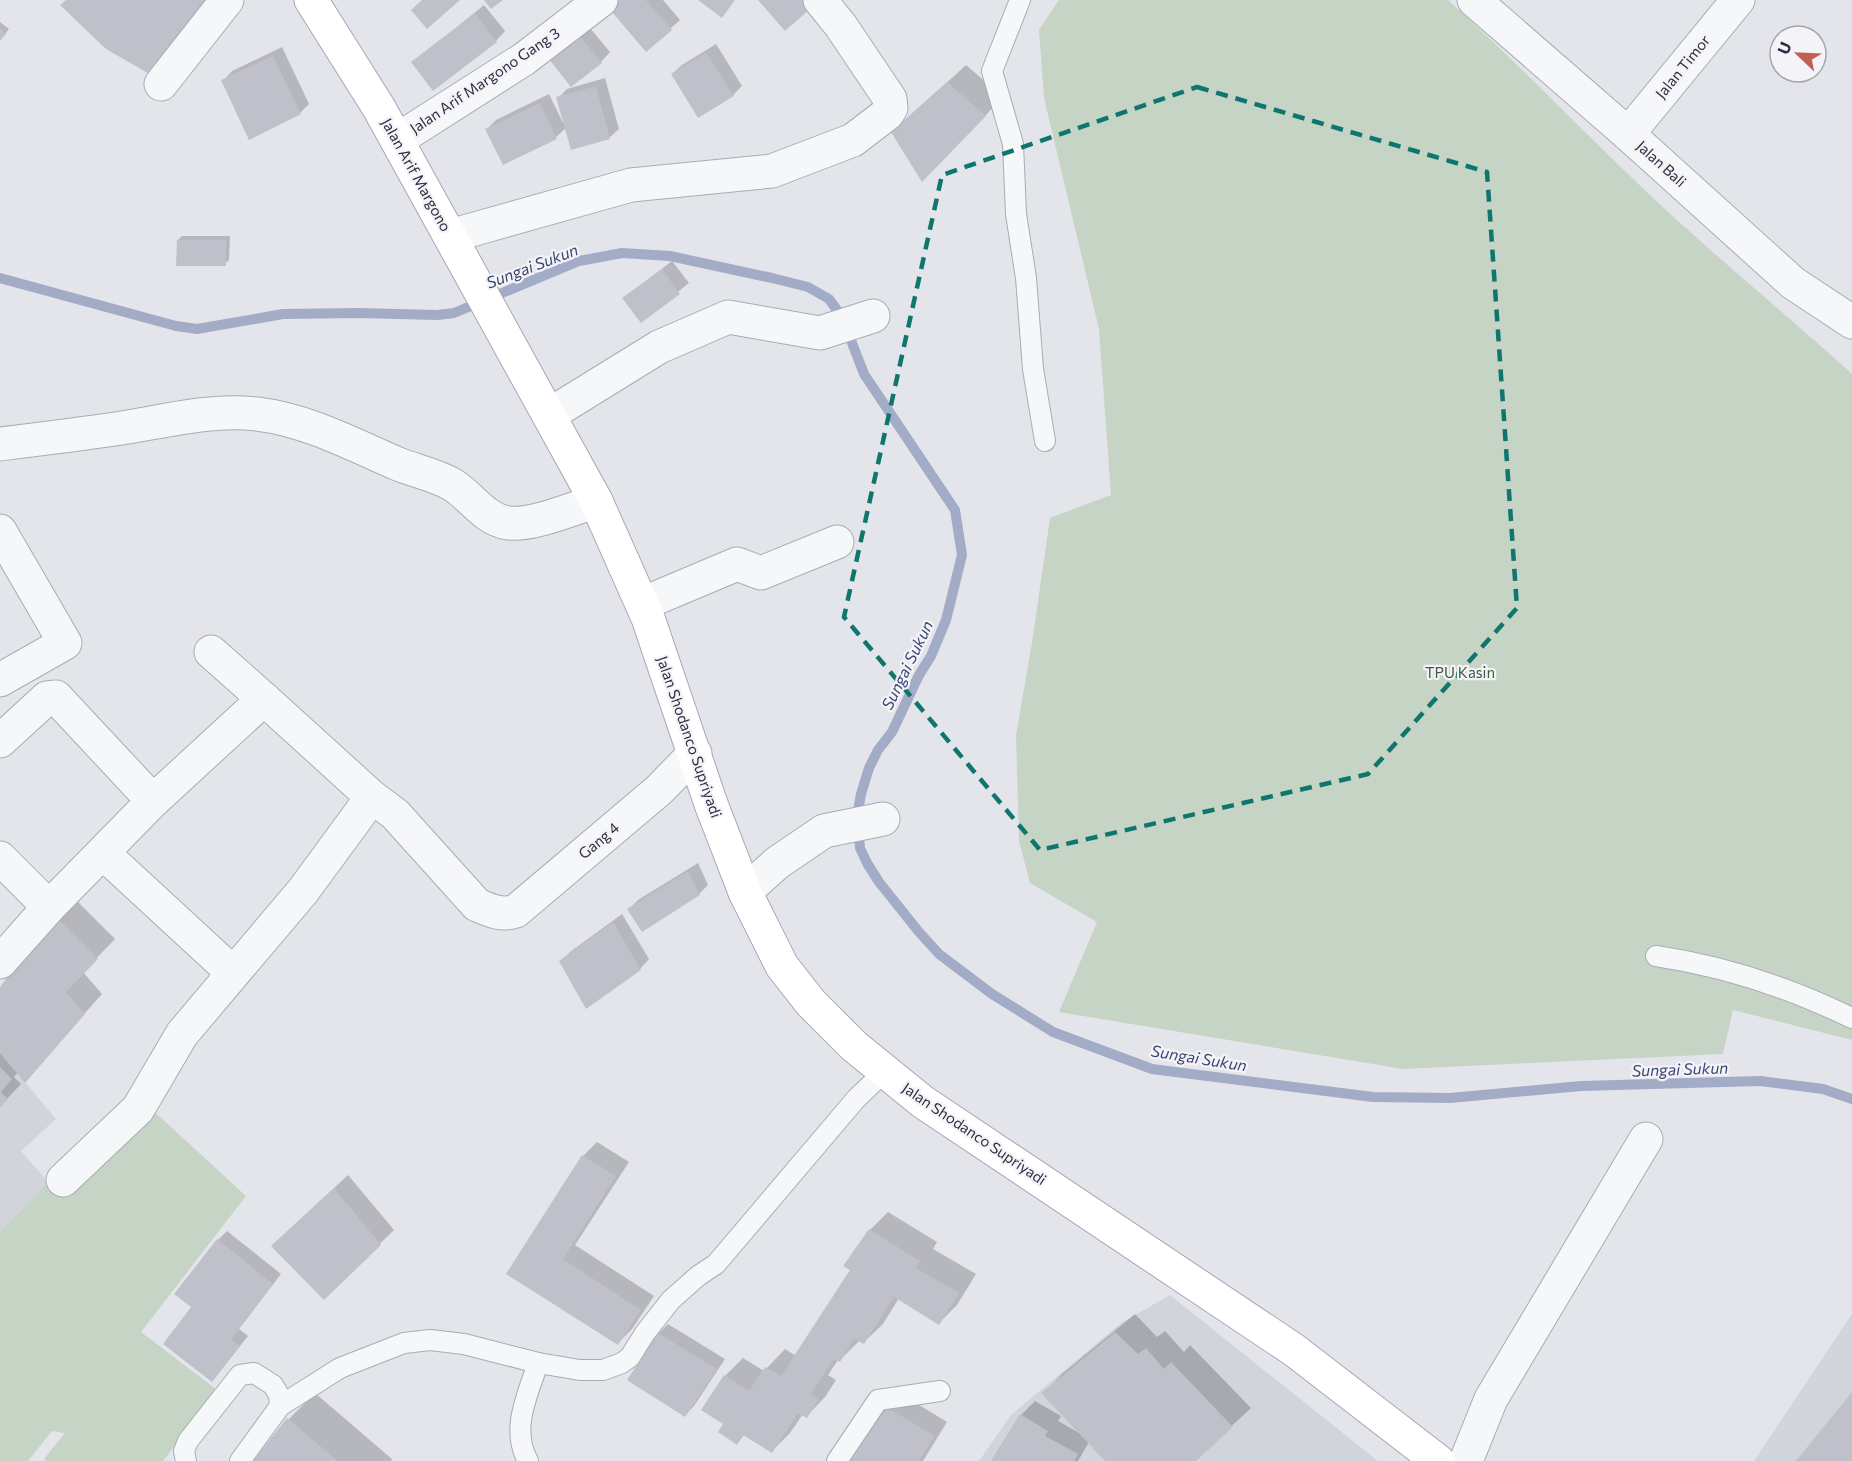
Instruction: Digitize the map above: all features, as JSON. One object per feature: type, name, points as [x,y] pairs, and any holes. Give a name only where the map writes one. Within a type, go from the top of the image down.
[{"type":"main road","name":"Jalan Arif Margono","points":[[311,0],[379,108],[514,353]]},
{"type":"main road","name":"Jalan Shodanco Supriyadi","points":[[514,353],[596,501],[642,604],[711,804],[745,892],[782,966],[811,1003],[854,1046],[923,1102],[1294,1350],[1438,1461]]},
{"type":"street","points":[[161,84],[228,0]]},
{"type":"street","name":"Jalan Arif Margono Gang 3","points":[[397,140],[524,59],[601,0]]},
{"type":"street","points":[[450,236],[631,185],[772,171],[853,140],[887,114],[891,108],[890,99],[841,26],[820,0]]},
{"type":"street","name":"Jalan Bali","points":[[1474,0],[1628,134],[1793,283],[1852,322]]},
{"type":"street","name":"Jalan Timor","points":[[1628,134],[1738,0]]},
{"type":"street","points":[[549,415],[659,347],[728,317],[820,333],[873,316]]},
{"type":"street","points":[[0,444],[123,428],[200,414],[226,412],[257,414],[291,420],[452,484],[495,520],[510,523],[557,515],[596,501]]},
{"type":"street","points":[[0,531],[65,643],[0,680]]},
{"type":"street","points":[[642,604],[737,564],[761,573],[837,542]]},
{"type":"street","points":[[63,1180],[138,1109],[182,1034],[303,891],[372,797],[211,652]]},
{"type":"street","points":[[0,741],[47,698],[56,697],[153,801]]},
{"type":"street","points":[[0,962],[49,907],[153,801],[264,699]]},
{"type":"street","name":"Gang 4","points":[[372,797],[395,814],[477,904],[495,912],[507,914],[516,911],[659,790],[695,753]]},
{"type":"street","points":[[745,892],[777,863],[824,831],[883,819]]},
{"type":"street","points":[[103,853],[234,973]]},
{"type":"street","points":[[0,858],[49,907]]},
{"type":"street","points":[[1466,1461],[1491,1399],[1646,1139]]},
{"type":"lane","points":[[1020,0],[992,71],[1013,144],[1016,214],[1026,278],[1033,369],[1045,441]]},
{"type":"lane","points":[[1656,956],[1695,962],[1737,974],[1815,1000],[1852,1018]]},
{"type":"lane","points":[[240,1461],[280,1406],[340,1368],[404,1343],[429,1340],[464,1344],[538,1363],[580,1370],[603,1370],[622,1363],[630,1357],[645,1333],[671,1300],[698,1276],[716,1264],[856,1099],[885,1071]]},
{"type":"lane","points":[[528,1461],[521,1440],[520,1415],[538,1363]]},
{"type":"lane","points":[[186,1461],[184,1451],[188,1441],[240,1375],[254,1373],[273,1385],[279,1395],[280,1406]]},
{"type":"lane","points":[[837,1461],[878,1400],[940,1391]]},
{"type":"highlighted area","points":[[1197,87],[1487,172],[1517,608],[1368,774],[1040,850],[844,617],[942,175]]},
{"type":"shaded area","points":[[0,1053],[56,1119],[21,1151],[48,1182],[0,1232]]},
{"type":"shaded area","points":[[1170,1295],[1378,1461],[979,1461],[1011,1415],[1121,1323]]},
{"type":"shaded area","points":[[1852,1314],[1852,1461],[1754,1461]]},
{"type":"green space","name":"TPU Kasin","points":[[1059,0],[1448,0],[1678,221],[1852,374],[1852,1040],[1733,1010],[1723,1054],[1403,1069],[1059,1012],[1097,922],[1030,883],[1019,841],[1016,735],[1050,518],[1111,495],[1099,329],[1044,98],[1039,30]]},
{"type":"green space","points":[[147,1105],[246,1196],[141,1332],[217,1390],[163,1461],[46,1461],[44,1459],[65,1433],[52,1431],[28,1461],[0,1461],[0,1232],[48,1182]]},
{"type":"building","points":[[66,0],[222,0],[160,80],[106,49],[60,5]]},
{"type":"building","points":[[422,0],[460,0],[427,29],[411,10]]},
{"type":"building","points":[[484,0],[503,0],[491,9]]},
{"type":"building","points":[[615,0],[646,0],[672,30],[646,52],[607,6]]},
{"type":"building","points":[[698,0],[735,0],[722,18]]},
{"type":"building","points":[[758,0],[816,0],[818,2],[785,31]]},
{"type":"building","points":[[475,13],[497,42],[433,91],[411,62]]},
{"type":"building","points":[[0,29],[6,34],[0,41]]},
{"type":"building","points":[[575,30],[602,63],[571,87],[545,54]]},
{"type":"building","points":[[706,52],[734,96],[698,118],[671,74]]},
{"type":"building","points":[[273,56],[301,114],[249,140],[221,80]]},
{"type":"building","points":[[947,82],[986,116],[922,182],[891,132]]},
{"type":"building","points":[[596,86],[610,139],[571,150],[556,97]]},
{"type":"building","points":[[540,103],[557,139],[503,165],[485,129]]},
{"type":"building","points":[[177,240],[226,240],[226,266],[176,266]]},
{"type":"building","points":[[662,269],[680,294],[641,323],[622,298]]},
{"type":"building","points":[[688,871],[700,895],[642,932],[627,909]]},
{"type":"building","points":[[54,915],[98,959],[66,992],[85,1014],[25,1083],[0,1053],[0,987]]},
{"type":"building","points":[[613,922],[641,970],[586,1009],[559,961]]},
{"type":"building","points":[[0,1067],[12,1079],[1,1092],[8,1099],[0,1108]]},
{"type":"building","points":[[582,1155],[616,1176],[563,1259],[641,1310],[618,1345],[506,1274]]},
{"type":"building","points":[[334,1188],[381,1245],[324,1300],[271,1246]]},
{"type":"building","points":[[869,1229],[920,1261],[916,1268],[959,1293],[939,1325],[894,1297],[864,1344],[854,1339],[840,1362],[834,1359],[811,1394],[819,1399],[807,1418],[798,1413],[772,1453],[743,1435],[737,1445],[718,1432],[723,1424],[701,1410],[724,1375],[749,1391],[765,1367],[781,1376],[850,1270],[843,1266]]},
{"type":"building","points":[[217,1239],[273,1284],[231,1339],[240,1346],[212,1382],[163,1344],[191,1307],[174,1294]]},
{"type":"building","points":[[1115,1332],[1138,1354],[1146,1348],[1164,1369],[1171,1362],[1233,1427],[1196,1461],[1105,1461],[1041,1393]]},
{"type":"building","points":[[658,1333],[717,1369],[685,1417],[627,1380]]},
{"type":"building","points":[[1852,1392],[1852,1461],[1796,1461]]},
{"type":"building","points":[[878,1402],[935,1436],[919,1461],[842,1461]]},
{"type":"building","points":[[1020,1414],[1048,1431],[1045,1436],[1078,1454],[1074,1461],[991,1461]]},
{"type":"building","points":[[287,1418],[338,1461],[253,1461]]},
{"type":"waterway","name":"Sungai Sukun","points":[[0,278],[176,326],[197,329],[283,314],[437,315],[454,313],[579,261],[622,253],[670,256],[808,287],[829,299],[842,317],[864,374],[955,510],[962,555],[946,620],[931,656],[919,675],[892,732],[878,750],[869,768],[857,816],[860,848],[867,863],[879,882],[939,954],[992,994],[1053,1032],[1152,1069],[1373,1097],[1450,1098],[1581,1086],[1760,1081],[1823,1089],[1852,1099]]}]
